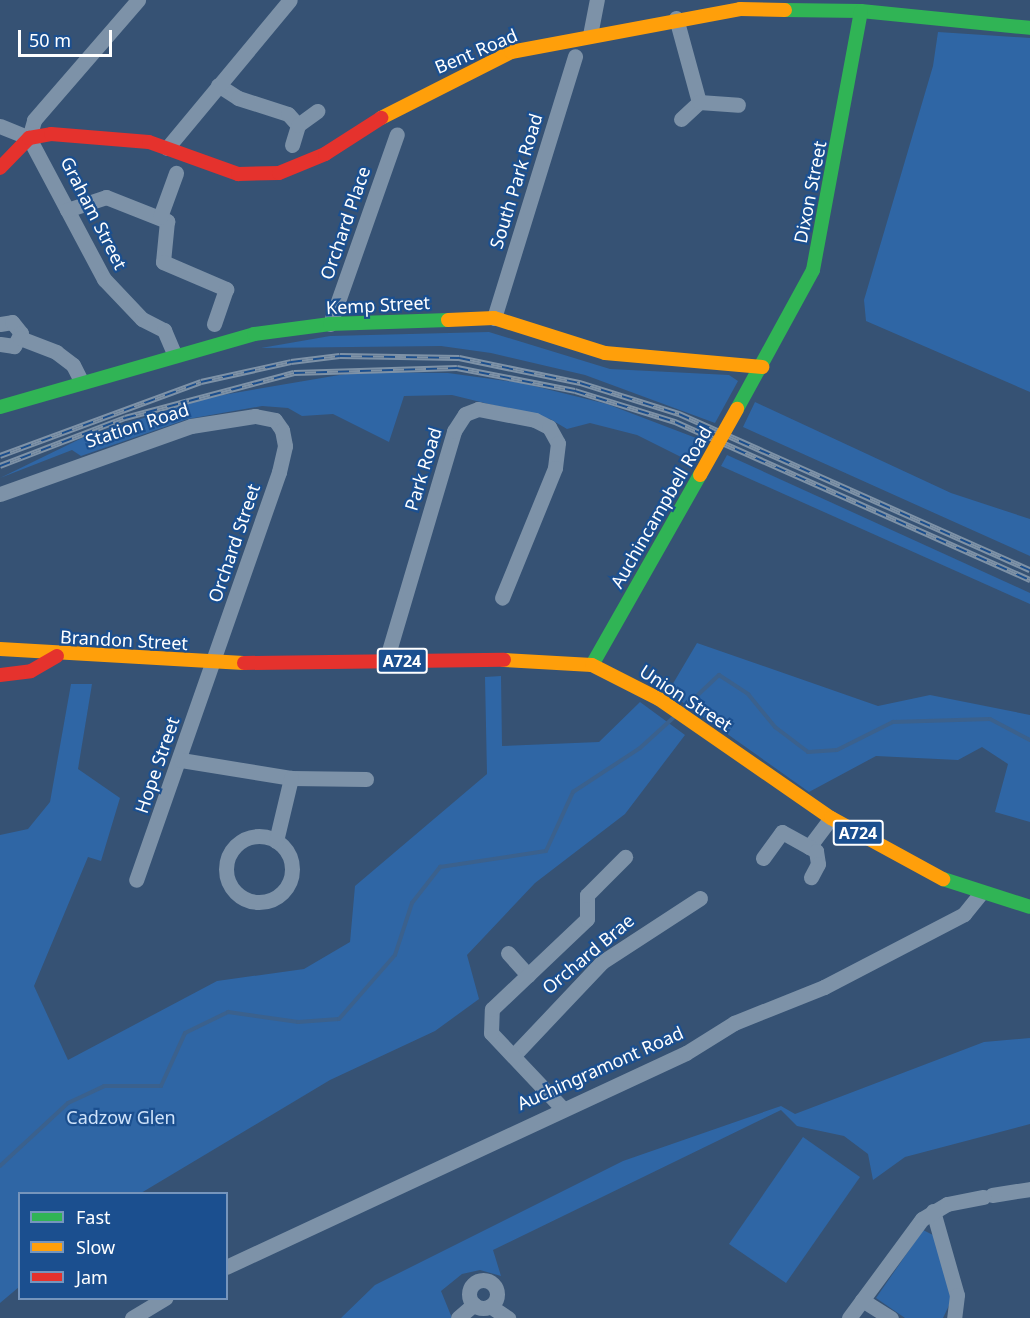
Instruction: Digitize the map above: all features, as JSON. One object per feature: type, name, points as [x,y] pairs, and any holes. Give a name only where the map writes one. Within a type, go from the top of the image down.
[{"type":"street","points":[[0,168],[29,138],[34,120],[138,0]]},
{"type":"street","points":[[167,148],[290,0]]},
{"type":"street","points":[[590,35],[597,0]]},
{"type":"street","name":"Bent Road","points":[[29,138],[62,135],[167,148],[229,172],[279,173],[325,154],[373,123],[511,52],[676,18],[740,9],[863,6],[1030,28]]},
{"type":"street","name":"Dixon Street","points":[[762,367],[813,270],[863,6]]},
{"type":"street","points":[[676,18],[699,102]]},
{"type":"street","name":"South Park Road","points":[[494,318],[575,56]]},
{"type":"street","points":[[218,85],[238,98],[288,114],[298,125]]},
{"type":"street","points":[[681,119],[699,102],[738,105]]},
{"type":"street","points":[[292,145],[298,125],[317,111]]},
{"type":"street","points":[[0,126],[29,138]]},
{"type":"street","name":"Orchard Place","points":[[330,324],[397,134]]},
{"type":"street","name":"Graham Street","points":[[29,138],[104,279],[142,319],[164,330],[174,354]]},
{"type":"street","points":[[160,217],[176,173]]},
{"type":"street","points":[[67,210],[106,197],[160,217],[168,230],[163,262],[226,289],[214,324]]},
{"type":"street","name":"Kemp Street","points":[[0,407],[174,354],[254,334],[330,324],[494,318],[605,353],[762,367]]},
{"type":"street","points":[[0,324],[16,324],[20,338]]},
{"type":"street","points":[[0,344],[14,346],[20,338]]},
{"type":"street","points":[[20,338],[56,352],[73,365],[81,381]]},
{"type":"street","name":"Auchincampbell Road","points":[[592,665],[762,367]]},
{"type":"street","name":"Park Road","points":[[386,661],[454,431],[465,414],[478,409],[535,420],[549,427],[558,443],[555,468],[502,598]]},
{"type":"street","name":"Station Road","points":[[0,494],[190,426],[255,416],[275,420],[283,434]]},
{"type":"street","name":"Orchard Street","points":[[212,663],[279,472],[283,434]]},
{"type":"street","name":"Brandon Street","points":[[0,649],[27,647],[57,656],[212,663]]},
{"type":"street","points":[[0,675],[31,671],[57,656]]},
{"type":"street","name":"Union Street","points":[[212,663],[531,659],[592,665],[659,699],[831,818],[940,878],[1030,907]]},
{"type":"street","name":"Hope Street","points":[[136,880],[181,760],[212,663]]},
{"type":"street","points":[[181,760],[210,769],[291,778],[366,779]]},
{"type":"street","points":[[276,841],[291,778]]},
{"type":"street","points":[[809,847],[831,818]]},
{"type":"street","points":[[763,858],[782,832],[809,847],[818,857],[811,877]]},
{"type":"street","points":[[254,837],[276,841],[291,858],[291,880],[265,902],[243,898],[228,880],[228,858],[254,837]]},
{"type":"street","name":"Orchard Brae","points":[[562,1108],[491,1033],[490,1023],[496,1000],[528,975],[587,918],[587,895],[625,857]]},
{"type":"street","name":"Auchingramont Road","points":[[228,1266],[562,1108],[686,1053],[734,1023],[824,987],[964,914],[981,893]]},
{"type":"street","name":"Orchard Brae","points":[[514,1055],[603,962],[700,898]]},
{"type":"street","name":"Orchard Brae","points":[[508,953],[528,975]]},
{"type":"street","points":[[849,1318],[911,1229],[933,1211],[988,1196],[1030,1189]]},
{"type":"street","points":[[933,1211],[957,1295],[954,1318]]},
{"type":"street","points":[[474,1304],[471,1287],[486,1280],[498,1292],[490,1306]]},
{"type":"street","points":[[132,1318],[163,1300]]},
{"type":"street","points":[[862,1300],[891,1318]]},
{"type":"street","points":[[458,1318],[474,1304],[490,1306],[508,1318]]},
{"type":"green space","points":[[938,32],[1030,38],[1030,392],[866,321],[864,300],[933,66]]},
{"type":"green space","points":[[489,332],[610,369],[729,375],[738,381],[715,423],[585,375],[491,353],[441,346],[261,348],[330,336]]},
{"type":"green space","points":[[357,372],[448,373],[522,383],[607,404],[704,441],[693,463],[637,435],[590,423],[567,429],[550,419],[452,395],[404,396],[389,442],[333,414],[302,416],[288,408],[262,406],[188,419],[81,456],[72,450],[0,478],[82,438],[205,398]]},
{"type":"green space","points":[[755,402],[951,493],[1030,519],[1030,556],[743,427]]},
{"type":"green space","points":[[727,455],[1030,593],[1030,604],[721,466]]},
{"type":"green space","points":[[697,643],[878,706],[930,695],[1030,715],[1030,822],[995,812],[1008,764],[982,747],[958,760],[876,756],[809,792],[668,692]]},
{"type":"green space","name":"Cadzow Glen","points":[[501,676],[502,746],[599,742],[640,702],[685,735],[625,814],[535,883],[467,955],[479,999],[435,1031],[330,1080],[143,1192],[18,1192],[18,1288],[0,1303],[0,835],[28,829],[50,802],[71,684],[92,684],[78,769],[120,798],[101,861],[88,857],[34,986],[68,1060],[217,981],[304,969],[350,942],[355,886],[487,774],[485,677]]},
{"type":"green space","points":[[1030,1038],[1030,1124],[905,1157],[873,1180],[868,1154],[844,1136],[797,1126],[781,1110],[493,1250],[501,1276],[480,1270],[462,1274],[441,1291],[452,1318],[341,1318],[375,1285],[623,1161],[781,1106],[795,1114],[984,1042]]},
{"type":"green space","points":[[803,1137],[860,1177],[786,1283],[729,1244]]},
{"type":"green space","points":[[923,1230],[935,1236],[952,1299],[943,1318],[905,1318],[876,1298]]},
{"type":"waterway","points":[[685,707],[719,675],[748,694],[775,727],[808,752],[837,750],[893,722],[990,719],[1030,740]]},
{"type":"waterway","points":[[0,1166],[68,1103],[104,1086],[161,1086],[185,1033],[228,1012],[298,1022],[339,1019],[395,955],[412,903],[440,867],[546,851],[573,792],[640,748],[673,718]]},
{"type":"railway","points":[[0,456],[201,382],[291,362],[340,356],[459,358],[580,383],[679,414],[1030,570]]},
{"type":"railway","points":[[0,466],[125,418],[294,373],[457,368],[575,391],[675,422],[1030,580]]},
{"type":"traffic: fast","points":[[785,10],[861,11],[1030,28]]},
{"type":"traffic: fast","points":[[737,409],[813,270],[861,11]]},
{"type":"traffic: fast","points":[[0,407],[254,334],[330,324],[448,320]]},
{"type":"traffic: fast","points":[[592,665],[700,475]]},
{"type":"traffic: fast","points":[[943,879],[1030,907]]},
{"type":"traffic: slow","points":[[381,118],[511,52],[740,9],[785,10]]},
{"type":"traffic: slow","points":[[448,320],[494,318],[605,353],[762,367]]},
{"type":"traffic: slow","points":[[700,475],[737,409]]},
{"type":"traffic: slow","points":[[0,649],[244,663]]},
{"type":"traffic: slow","points":[[504,660],[592,665],[659,699],[831,818],[943,879]]},
{"type":"traffic: jam","points":[[0,168],[29,138],[51,134],[149,142],[238,174],[279,173],[325,154],[381,118]]},
{"type":"traffic: jam","points":[[0,675],[31,671],[57,656]]},
{"type":"traffic: jam","points":[[244,663],[504,660]]}]
